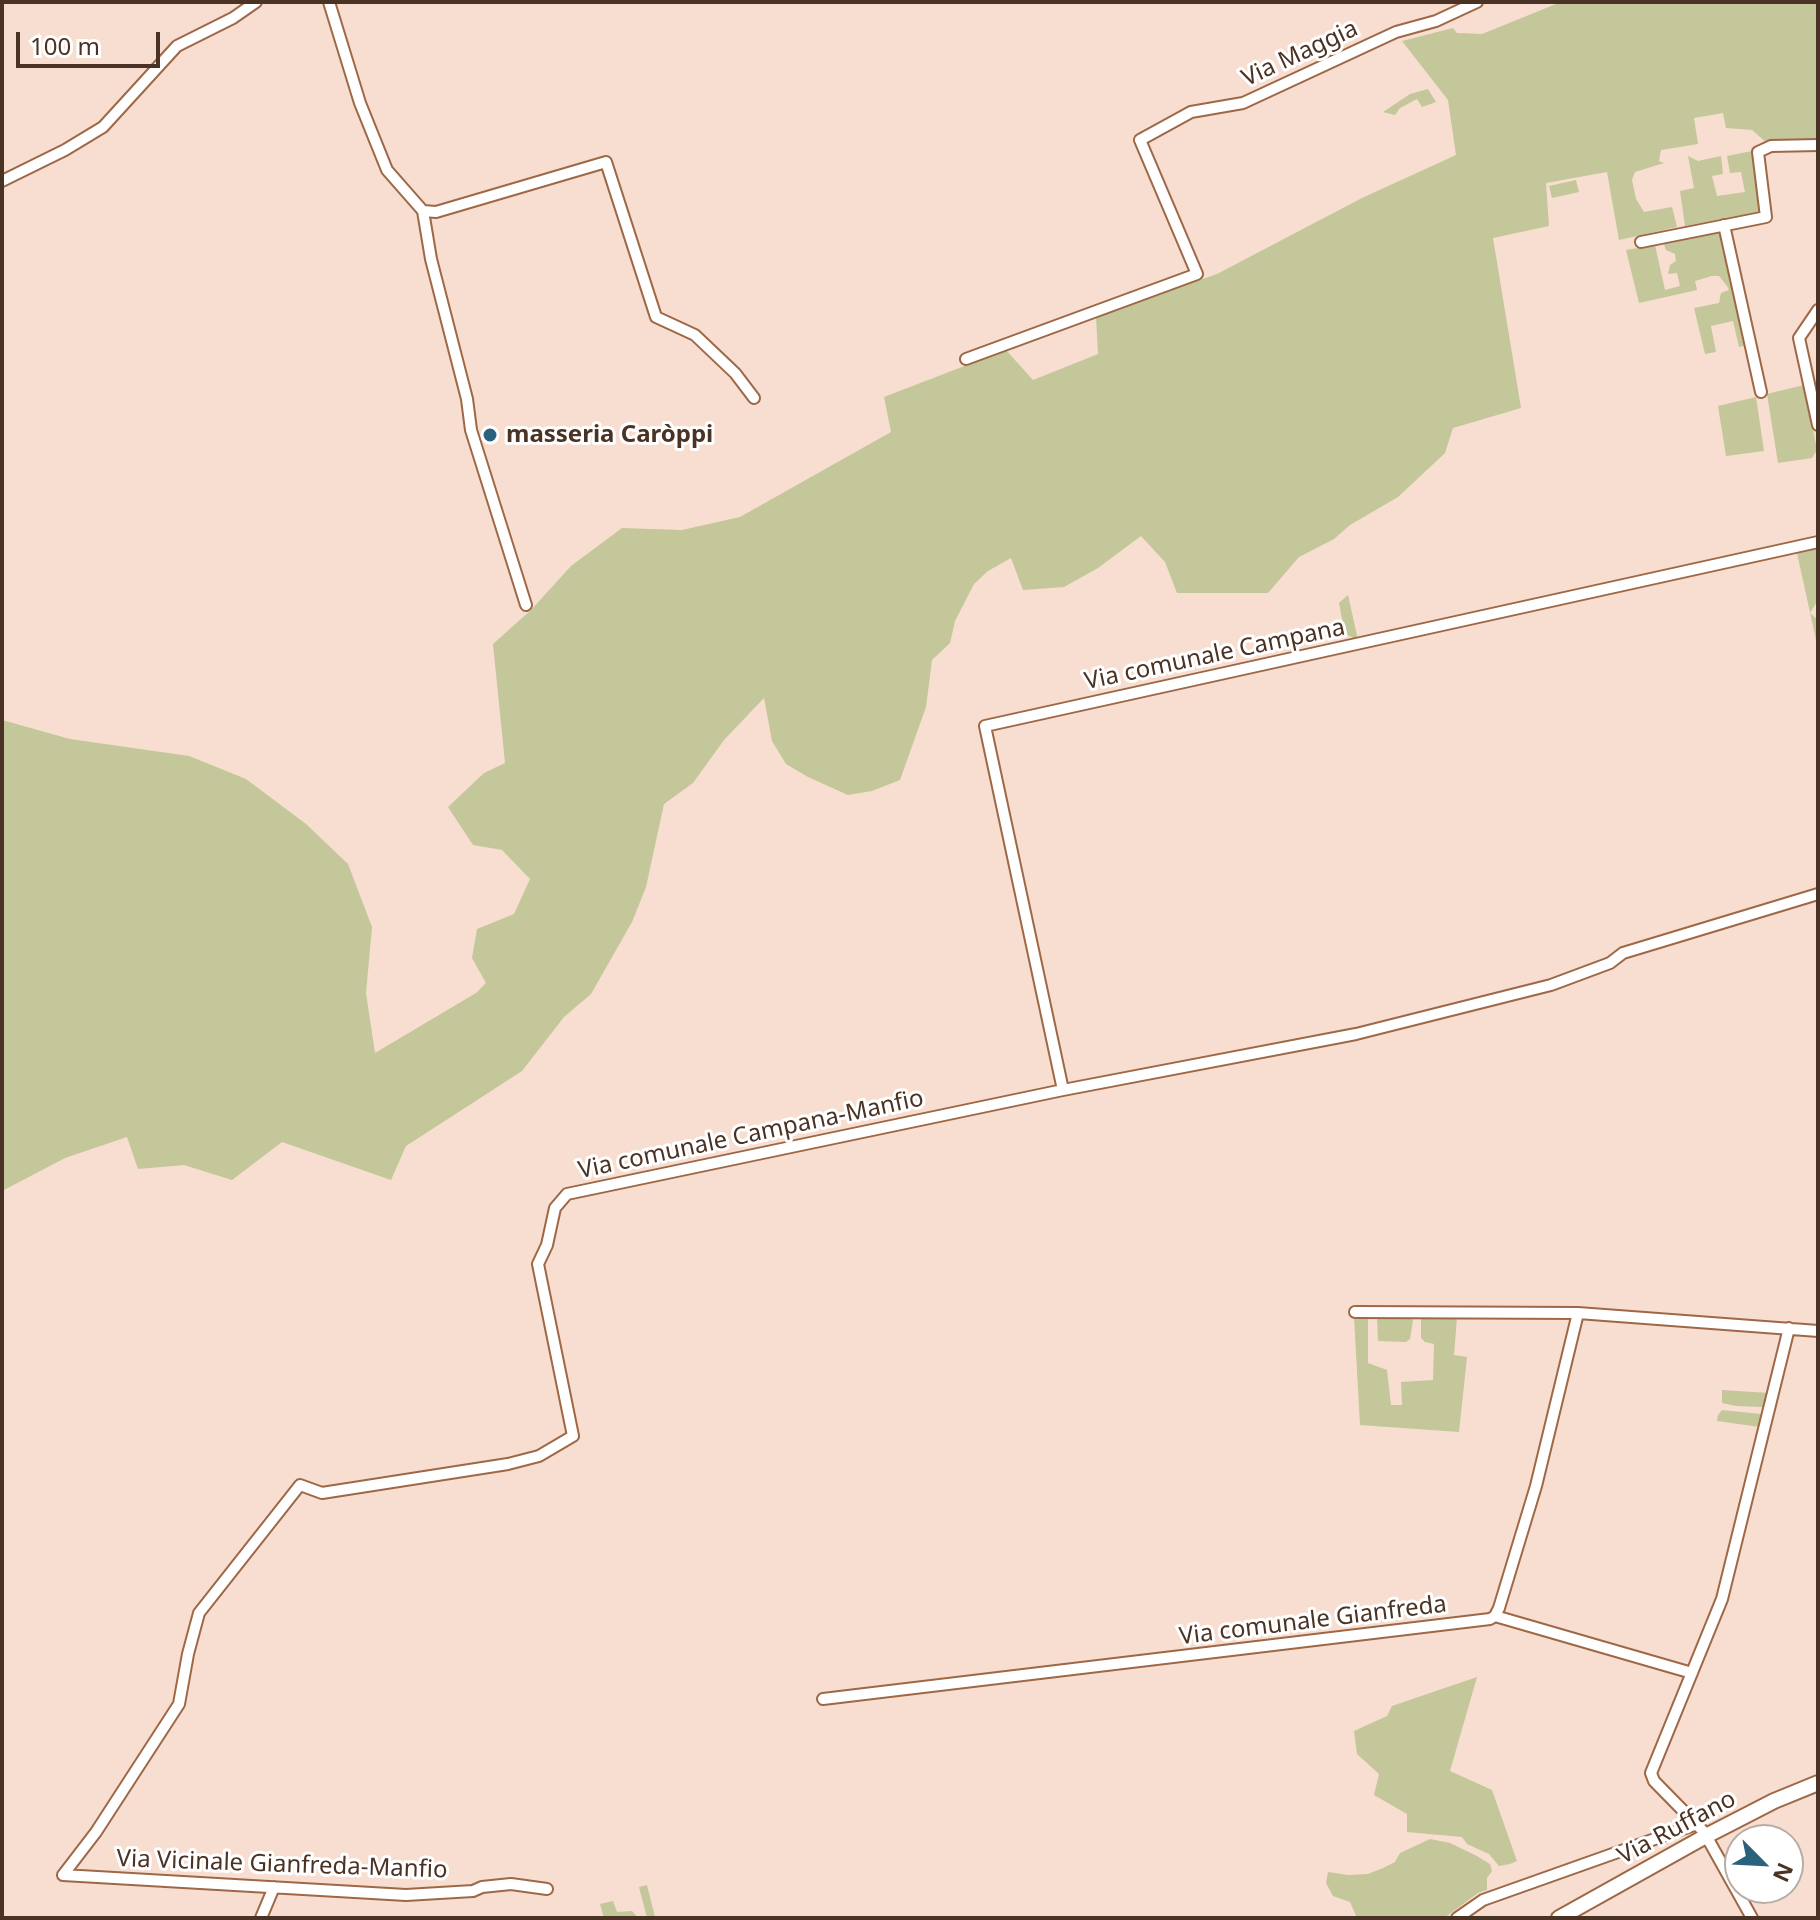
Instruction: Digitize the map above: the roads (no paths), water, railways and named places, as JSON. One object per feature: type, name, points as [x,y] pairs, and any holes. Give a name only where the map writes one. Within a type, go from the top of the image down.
[{"type":"street","points":[[2,181],[103,127],[177,46],[233,18],[256,2]]},
{"type":"street","points":[[329,2],[360,103],[387,170],[423,211],[431,259],[467,399],[471,430],[526,605]]},
{"type":"street","name":"Via Maggia","points":[[966,359],[1197,274],[1140,140],[1191,112],[1243,103],[1396,32],[1436,21],[1477,2]]},
{"type":"street","points":[[1641,242],[1766,217],[1758,152],[1771,146],[1818,145]]},
{"type":"street","points":[[423,211],[436,212],[606,162],[656,317],[695,335],[735,373],[754,398]]},
{"type":"street","points":[[1724,225],[1761,392]]},
{"type":"street","points":[[1818,310],[1799,338],[1818,425]]},
{"type":"street","name":"Via comunale Campana","points":[[1063,1090],[985,726],[1818,542]]},
{"type":"street","name":"Via comunale Campana-Manfio","points":[[63,1875],[96,1832],[179,1704],[199,1613],[300,1485],[322,1493],[508,1464],[539,1456],[573,1436],[538,1264],[547,1245],[555,1208],[567,1194],[1063,1090],[1356,1034],[1551,985],[1610,963],[1623,953],[1818,894]]},
{"type":"street","points":[[1355,1312],[1578,1313],[1818,1331]]},
{"type":"street","points":[[1578,1313],[1536,1486],[1495,1616],[1692,1673]]},
{"type":"street","points":[[1752,1918],[1702,1830],[1654,1781],[1651,1773],[1722,1599],[1789,1328]]},
{"type":"street","name":"Via comunale Gianfreda","points":[[823,1699],[1311,1642],[1495,1616]]},
{"type":"street","name":"Via Ruffano","points":[[1559,1918],[1702,1830],[1818,1783]]},
{"type":"street","points":[[1457,1918],[1483,1900],[1702,1830]]},
{"type":"street","name":"Via Vicinale Gianfreda-Manfio","points":[[63,1875],[406,1895],[473,1891],[511,1884],[547,1889]]},
{"type":"street","points":[[261,1918],[274,1887]]},
{"type":"place","name":"masseria Caròppi","points":[[490,435]]}]
